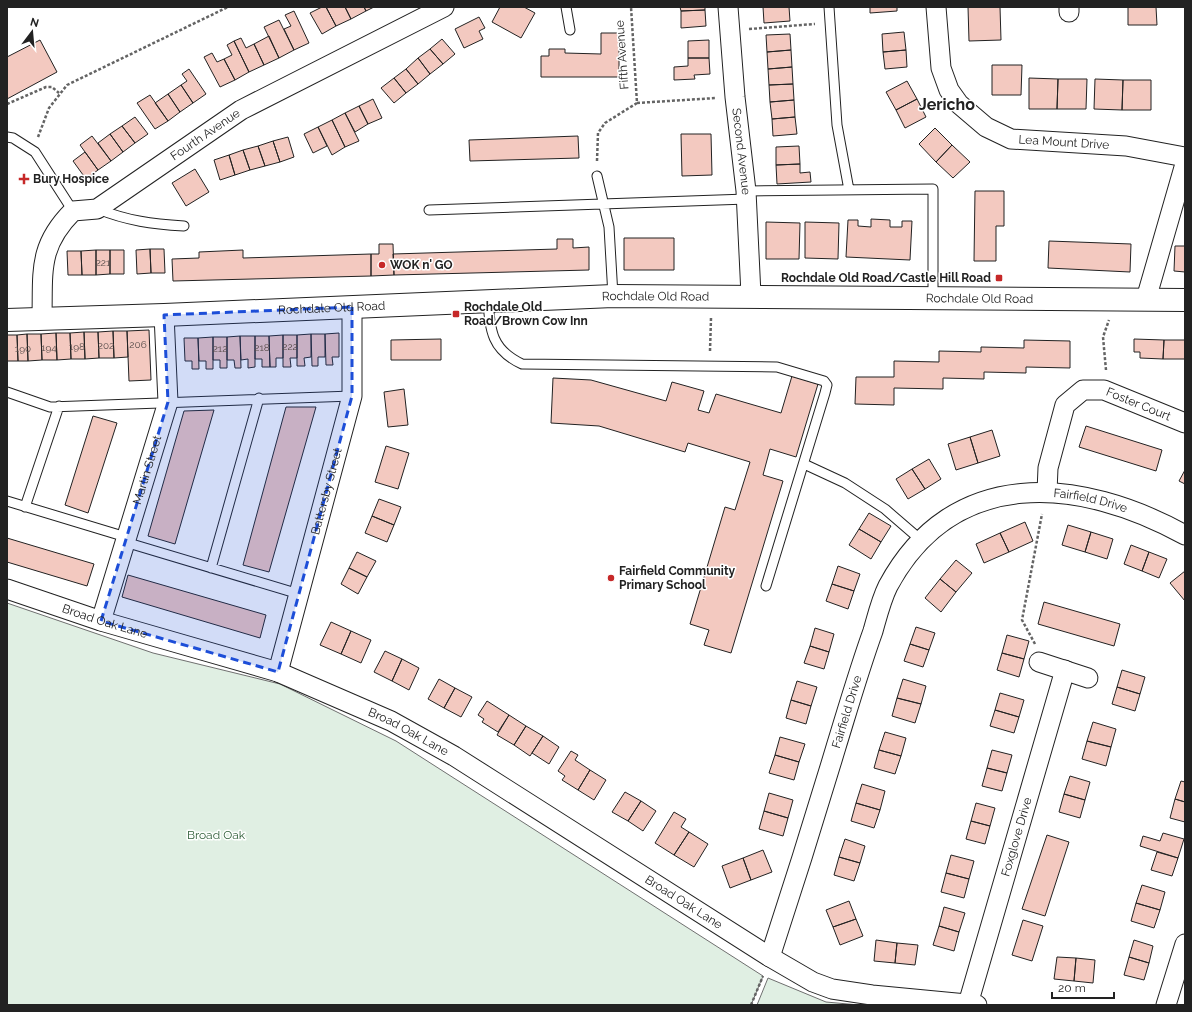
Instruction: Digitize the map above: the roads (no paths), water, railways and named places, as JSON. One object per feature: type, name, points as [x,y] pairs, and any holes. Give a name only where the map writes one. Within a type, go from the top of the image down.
[{"type":"main road","name":"Rochdale Old Road","points":[[7,320],[42,317],[164,315],[613,296],[751,295],[1185,300]]},
{"type":"street","name":"Fourth Avenue","points":[[73,211],[97,209],[241,110],[444,7]]},
{"type":"street","name":"Second Avenue","points":[[728,7],[735,97],[746,195],[751,295]]},
{"type":"street","name":"Lea Mount Drive","points":[[936,7],[941,68],[949,90],[959,104],[986,127],[1011,139],[1126,146],[1185,157]]},
{"type":"street","points":[[1146,299],[1180,202],[1185,164]]},
{"type":"street","points":[[42,317],[43,262],[56,229],[73,211]]},
{"type":"street","name":"Battersby Street","points":[[278,672],[352,396],[352,307]]},
{"type":"street","name":"Martin Street","points":[[101,621],[168,402],[164,315]]},
{"type":"street","name":"Foster Court","points":[[1046,492],[1048,468],[1065,405],[1083,390],[1102,390],[1185,423]]},
{"type":"street","name":"Fairfield Drive","points":[[770,957],[808,842],[858,672],[888,587],[906,559],[922,542],[943,522],[965,508],[1005,494],[1046,492],[1080,496],[1123,509],[1162,523],[1185,535]]},
{"type":"street","name":"Broad Oak Lane","points":[[7,589],[101,621],[278,672],[391,722],[454,756],[770,957]]},
{"type":"street","points":[[1039,662],[1088,678]]},
{"type":"street","name":"Foxglove Drive","points":[[972,1005],[1065,670]]},
{"type":"street","points":[[1166,1005],[1185,944]]},
{"type":"street","points":[[770,957],[812,982],[832,989],[872,995],[972,1005]]},
{"type":"lane","points":[[566,7],[570,30]]},
{"type":"lane","points":[[829,7],[837,125],[849,190]]},
{"type":"lane","points":[[7,137],[13,138],[35,152],[73,211]]},
{"type":"lane","points":[[597,176],[609,227],[613,296]]},
{"type":"lane","points":[[429,210],[604,203],[849,190],[933,189],[933,297]]},
{"type":"lane","points":[[97,209],[116,217],[142,223],[184,226]]},
{"type":"lane","points":[[488,301],[490,329],[498,346],[511,359],[522,364],[777,367],[824,381],[827,385],[825,393],[766,586]]},
{"type":"lane","points":[[7,392],[50,407],[259,398],[352,396]]},
{"type":"lane","points":[[211,568],[259,398]]},
{"type":"lane","points":[[25,506],[59,406]]},
{"type":"lane","points":[[804,464],[845,483],[885,509],[922,542]]},
{"type":"lane","points":[[7,501],[211,568],[299,594]]},
{"type":"place","name":"Bury Hospice","points":[[24,179]]},
{"type":"place","name":"WOK n' GO","points":[[382,265]]},
{"type":"place","name":"Rochdale Old Road/Castle Hill Road","points":[[999,278]]},
{"type":"place","name":"Rochdale Old Road/Brown Cow Inn","points":[[456,314]]},
{"type":"place","name":"Fairfield Community Primary School","points":[[611,578]]},
{"type":"district","name":"Jericho","points":[[947,104]]},
{"type":"park label","name":"Broad Oak","points":[[216,835]]}]
